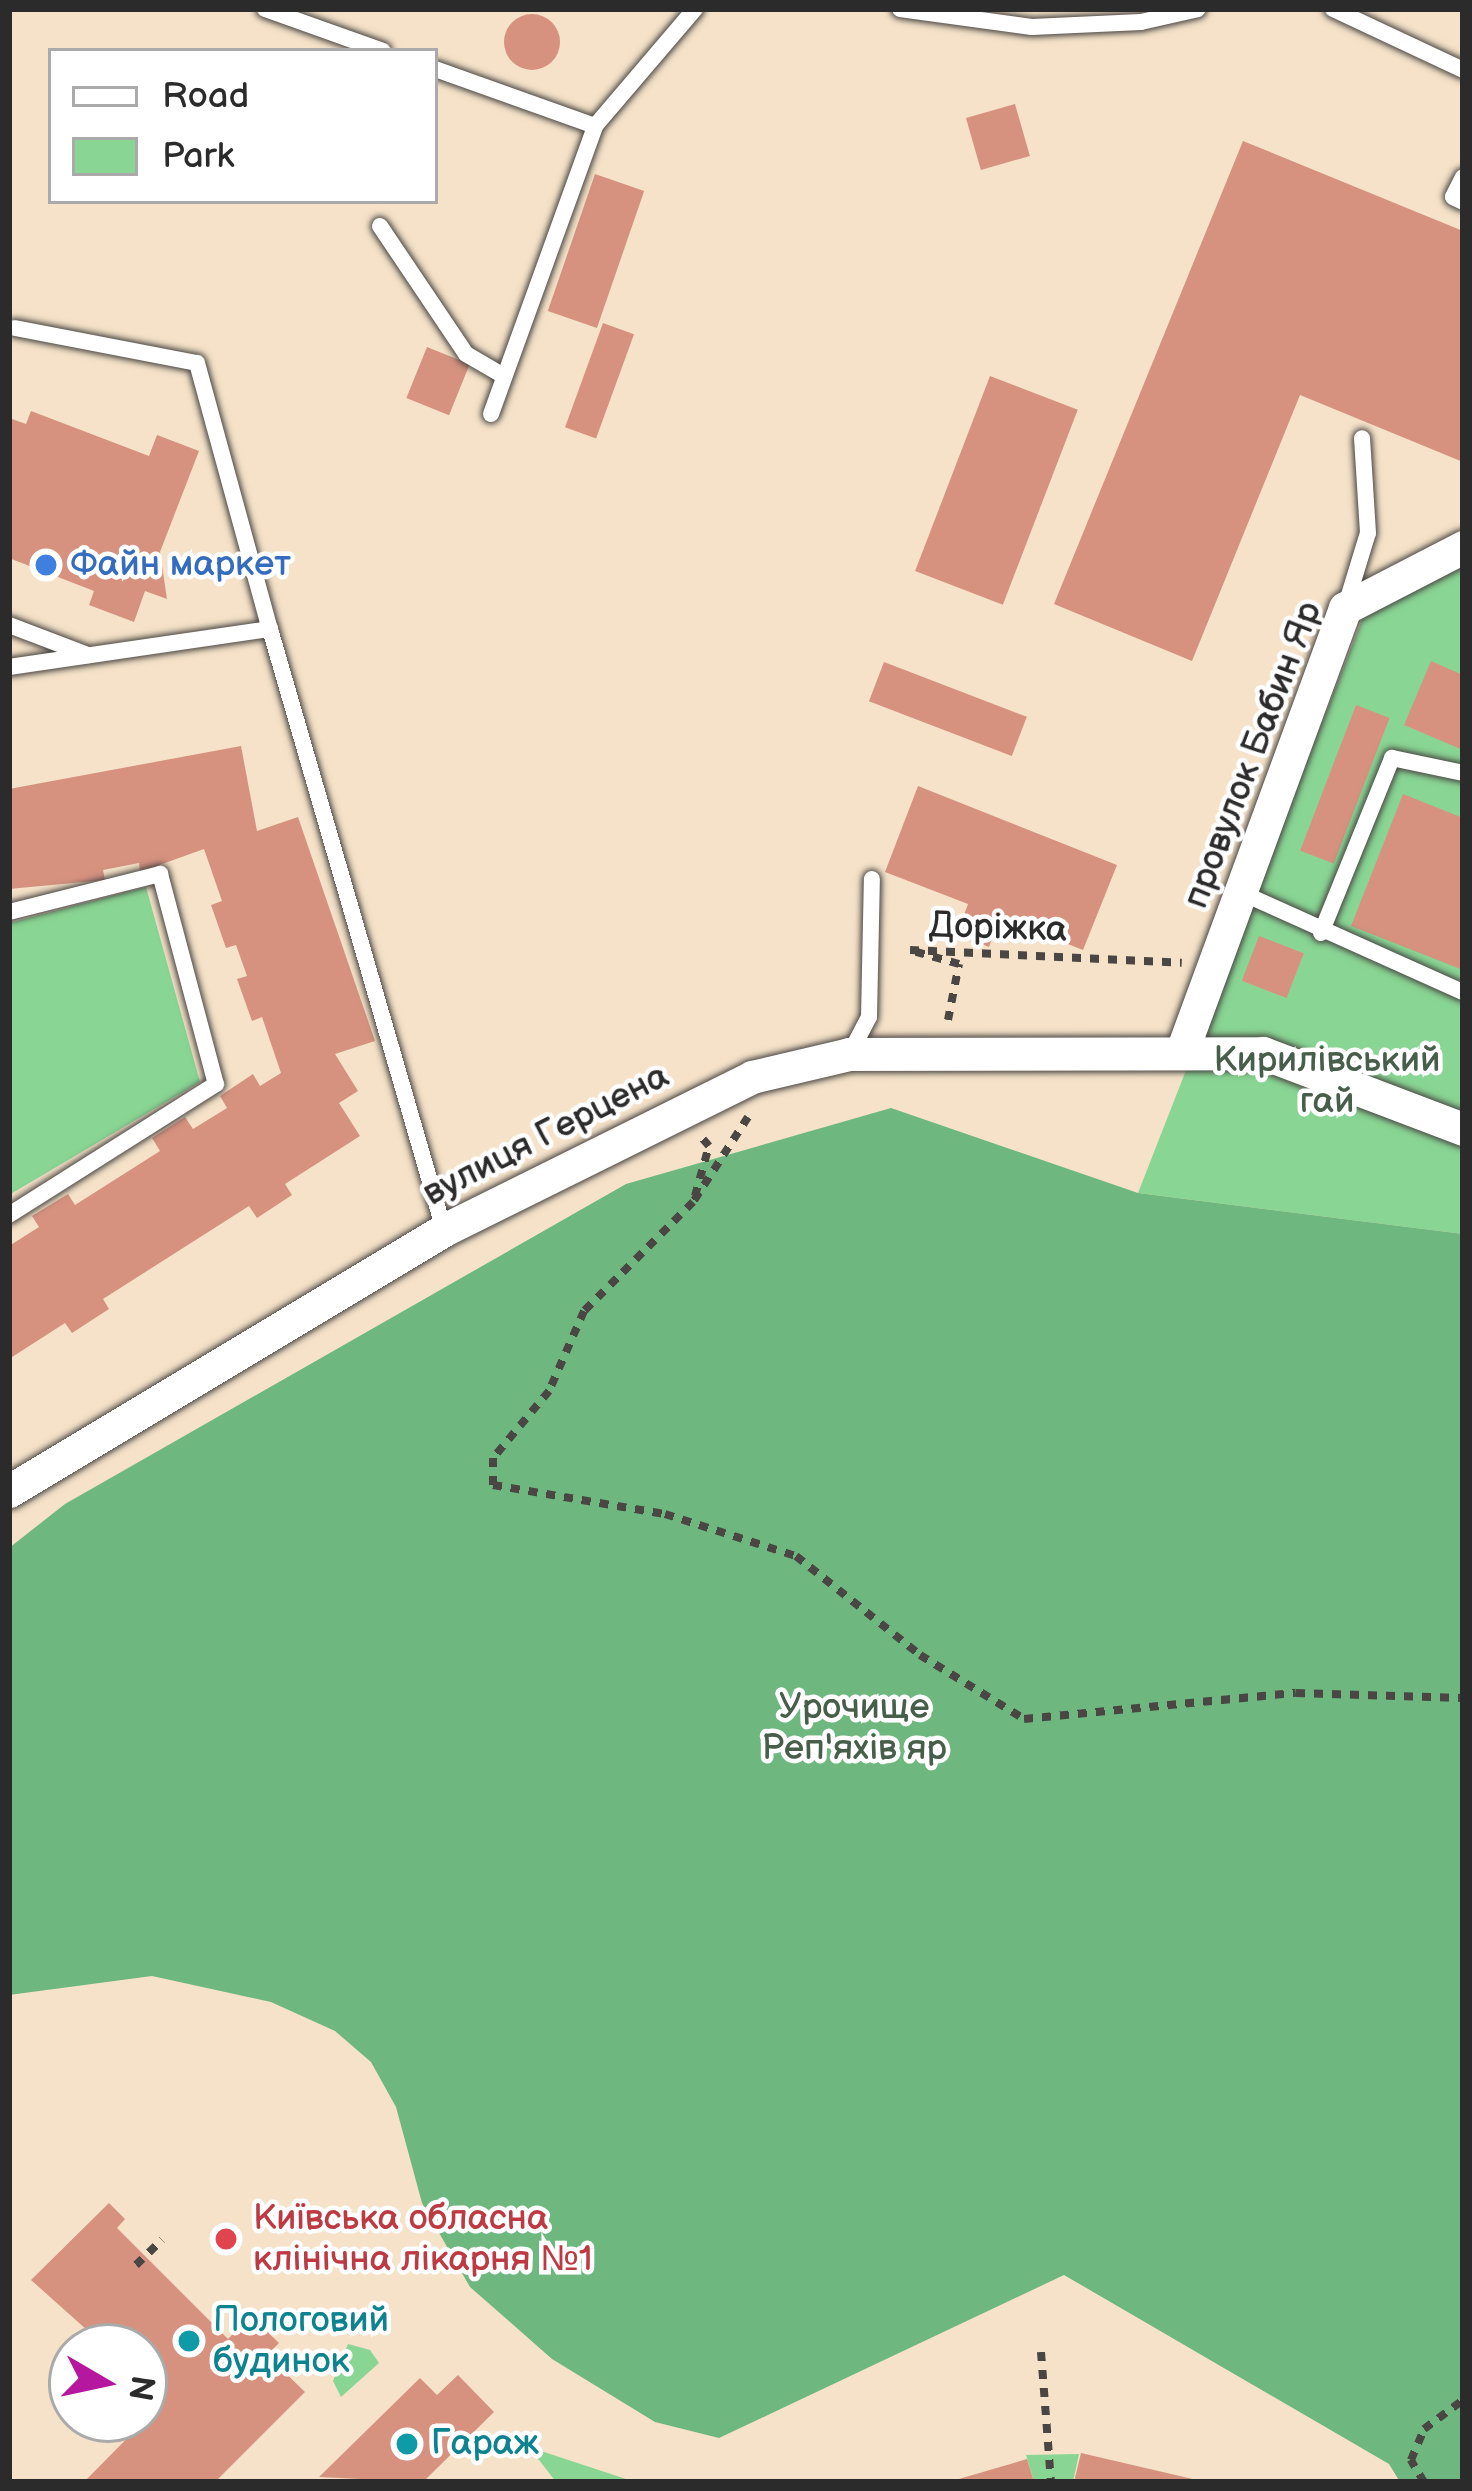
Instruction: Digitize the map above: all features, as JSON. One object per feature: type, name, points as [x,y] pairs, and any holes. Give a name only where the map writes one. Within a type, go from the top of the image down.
[{"type":"street","name":"провулок Бабин Яр","points":[[1182,1051],[1345,608],[1463,548]]},
{"type":"street","name":"вулиця Герцена","points":[[9,1491],[444,1230],[678,1109],[752,1077],[849,1054],[1263,1053],[1463,1129]]},
{"type":"lane","points":[[265,9],[375,48]]},
{"type":"lane","points":[[490,414],[595,126],[695,9]]},
{"type":"lane","points":[[900,9],[1032,27],[1141,22],[1198,9]]},
{"type":"lane","points":[[1334,9],[1463,70]]},
{"type":"lane","points":[[438,70],[595,126]]},
{"type":"lane","points":[[1463,177],[1453,197],[1463,202]]},
{"type":"lane","points":[[380,226],[466,355],[504,376]]},
{"type":"lane","points":[[15,328],[197,363],[444,1230]]},
{"type":"lane","points":[[1345,608],[1368,532],[1362,438]]},
{"type":"lane","points":[[9,625],[89,656]]},
{"type":"lane","points":[[9,667],[270,628]]},
{"type":"lane","points":[[1321,933],[1392,758],[1463,773]]},
{"type":"lane","points":[[9,912],[160,874],[216,1084],[9,1216]]},
{"type":"lane","points":[[849,1054],[868,1017],[872,879]]},
{"type":"lane","points":[[1240,892],[1321,933],[1463,992]]},
{"type":"path","name":"Доріжка","points":[[940,1053],[959,964],[910,950],[1214,964]]},
{"type":"path","points":[[752,1077],[746,1130],[693,1202],[584,1311],[549,1391],[493,1458],[493,1485],[665,1514],[796,1556],[920,1654],[1024,1720],[1295,1693],[1463,1698]]},
{"type":"path","points":[[678,1109],[709,1146],[693,1202]]},
{"type":"path","points":[[136,2265],[162,2240]]},
{"type":"path","points":[[1041,2352],[1052,2482]]},
{"type":"path","points":[[1424,2482],[1411,2460],[1424,2429],[1463,2400]]},
{"type":"green space","name":"Кирилівський гай","points":[[1463,556],[1463,1234],[1138,1193],[1364,615]]},
{"type":"green space","points":[[146,887],[200,1082],[9,1195],[9,923]]},
{"type":"green space","name":"Урочище Реп'яхів яр","points":[[891,1108],[1138,1193],[1463,1234],[1463,2482],[1400,2482],[1389,2464],[1064,2275],[719,2438],[655,2422],[552,2359],[470,2287],[422,2203],[396,2107],[371,2062],[335,2031],[271,2002],[152,1976],[9,1995],[9,1548],[65,1504],[626,1184]]},
{"type":"green space","points":[[348,2344],[370,2350],[379,2363],[341,2397],[333,2381]]},
{"type":"green space","points":[[529,2447],[635,2482],[556,2482]]},
{"type":"green space","points":[[1079,2454],[1073,2482],[1034,2482],[1026,2455]]},
{"type":"building","points":[[532,14],[552,22],[560,42],[552,62],[532,70],[512,62],[504,42],[512,22]]},
{"type":"building","points":[[1015,104],[1030,156],[981,170],[966,118]]},
{"type":"building","points":[[1243,141],[1463,231],[1463,462],[1300,395],[1192,661],[1054,604]]},
{"type":"building","points":[[595,174],[644,191],[597,328],[548,311]]},
{"type":"building","points":[[603,323],[634,334],[596,439],[565,427]]},
{"type":"building","points":[[427,347],[470,364],[449,415],[406,398]]},
{"type":"building","points":[[990,376],[1078,410],[1003,605],[915,571]]},
{"type":"building","points":[[31,411],[149,456],[157,435],[199,451],[160,552],[167,599],[145,591],[134,622],[89,605],[94,591],[9,558],[9,418],[26,424]]},
{"type":"building","points":[[1431,661],[1463,675],[1463,750],[1404,725]]},
{"type":"building","points":[[884,662],[1027,717],[1012,756],[869,701]]},
{"type":"building","points":[[1356,705],[1390,718],[1334,864],[1300,851]]},
{"type":"building","points":[[241,746],[257,831],[298,817],[375,1041],[335,1054],[358,1091],[339,1103],[360,1136],[285,1184],[292,1195],[257,1218],[249,1206],[103,1299],[109,1309],[72,1333],[65,1323],[9,1359],[9,1246],[39,1227],[32,1216],[68,1194],[75,1205],[160,1151],[152,1138],[185,1117],[193,1129],[227,1108],[220,1096],[253,1074],[260,1086],[281,1073],[262,1017],[252,1021],[237,979],[247,976],[236,945],[226,948],[211,905],[222,901],[204,849],[140,872],[139,863],[103,870],[105,880],[9,889],[9,789]]},
{"type":"building","points":[[918,786],[1117,865],[1083,950],[1000,917],[989,947],[957,934],[968,904],[885,872]]},
{"type":"building","points":[[1403,794],[1463,818],[1463,970],[1351,926]]},
{"type":"building","points":[[1259,936],[1304,953],[1287,998],[1242,981]]},
{"type":"building","name":"Пологовий будинок","points":[[109,2203],[125,2219],[117,2228],[228,2339],[251,2316],[279,2343],[267,2355],[305,2392],[215,2482],[84,2482],[123,2443],[168,2443],[168,2323],[79,2323],[31,2280]]},
{"type":"building","name":"Гараж","points":[[458,2375],[494,2412],[423,2482],[319,2477],[420,2378],[437,2395]]},
{"type":"building","points":[[1081,2453],[1197,2480],[1074,2482]]},
{"type":"building","points":[[1027,2459],[1034,2482],[952,2482],[952,2481]]},
{"type":"place","name":"Файн маркет","points":[[46,565]]},
{"type":"place","name":"Київська обласна клінічна лікарня №1","points":[[226,2239]]},
{"type":"place","name":"Пологовий будинок","points":[[189,2341]]},
{"type":"place","name":"Гараж","points":[[407,2444]]}]
